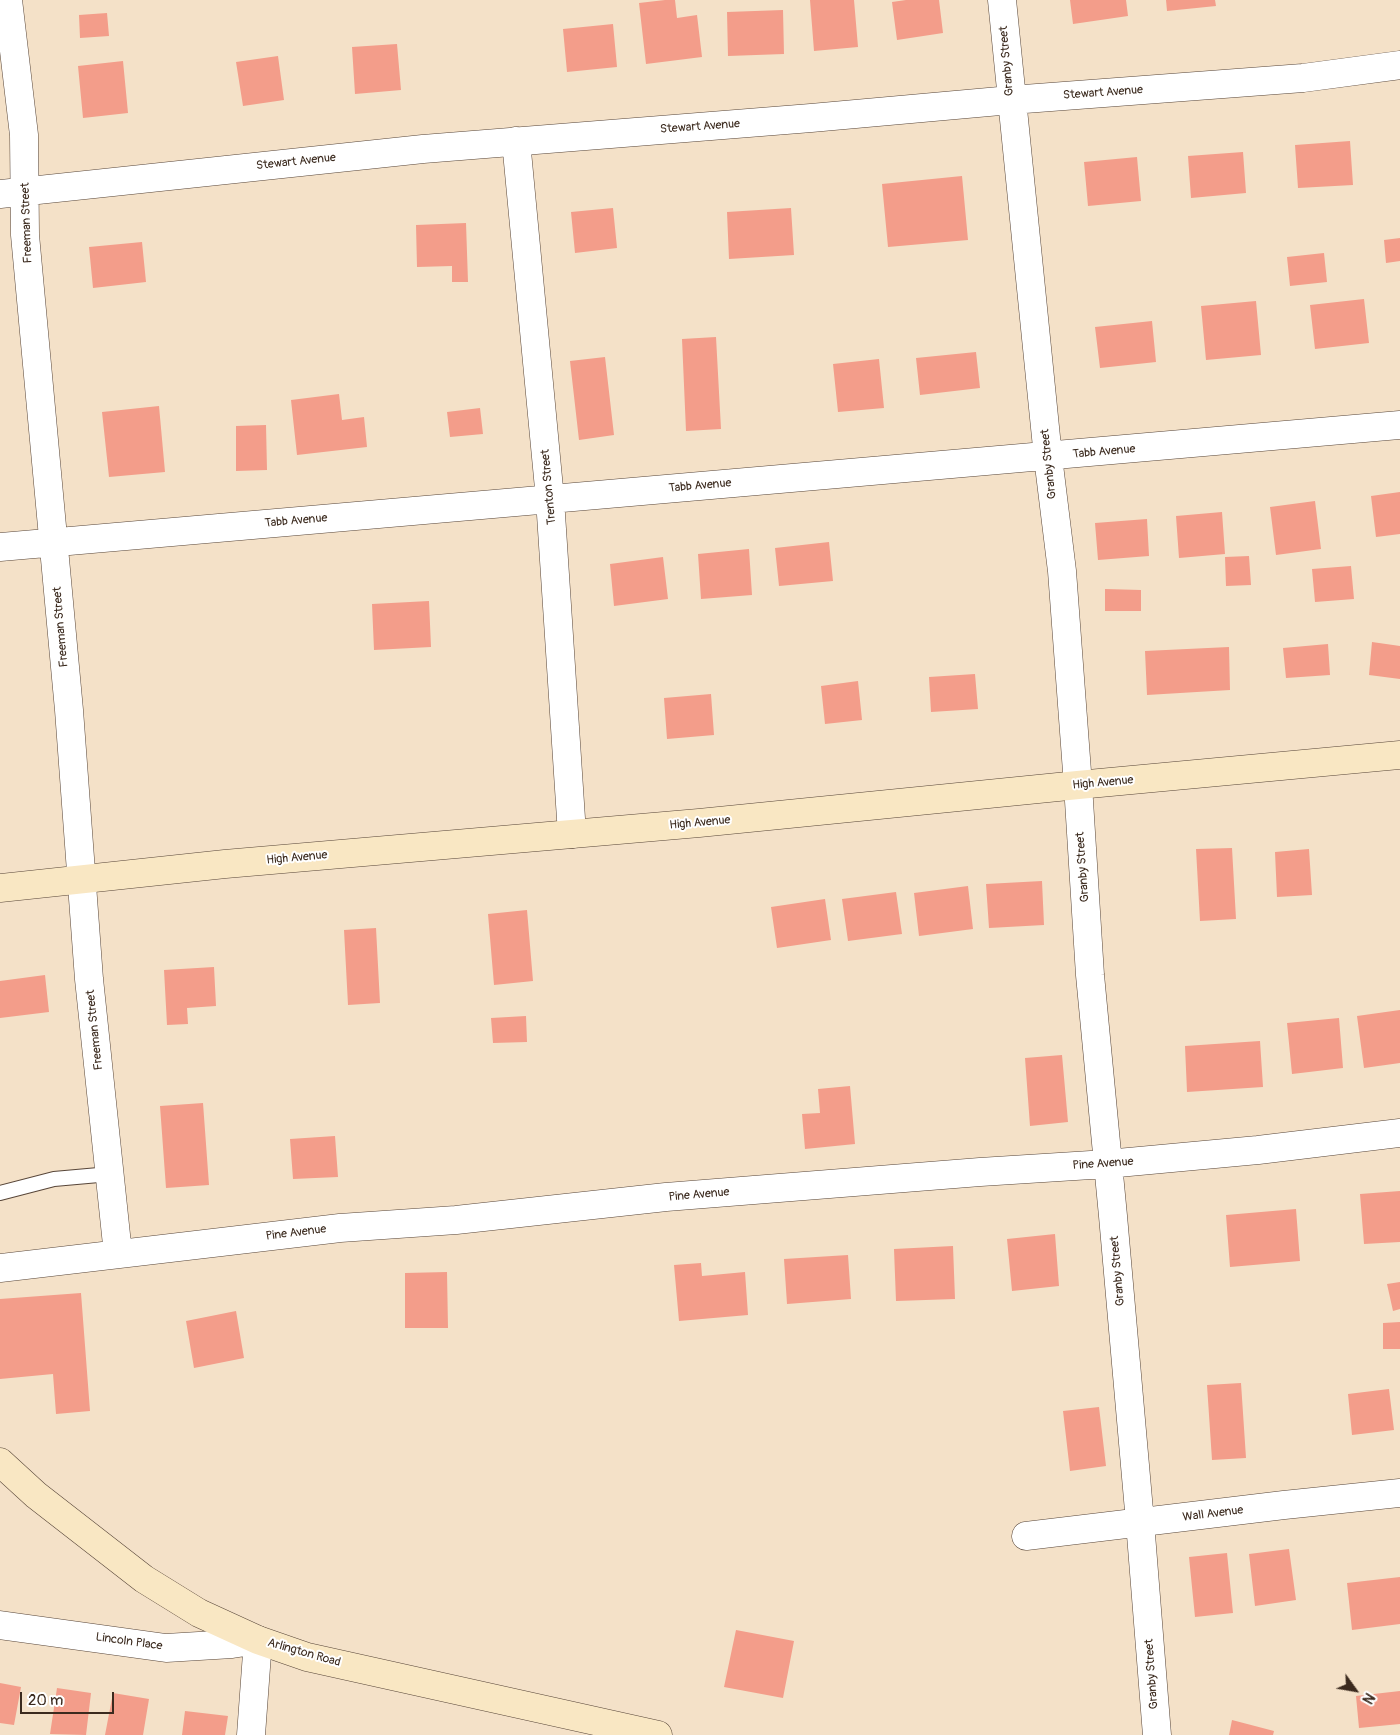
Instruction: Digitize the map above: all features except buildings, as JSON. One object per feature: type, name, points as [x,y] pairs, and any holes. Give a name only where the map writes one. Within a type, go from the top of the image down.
[{"type":"main road","name":"High Avenue","points":[[0,888],[225,864],[699,823],[1400,755]]},
{"type":"main road","name":"Arlington Road","points":[[0,1462],[36,1495],[144,1579],[199,1613],[258,1640],[307,1657],[613,1730],[658,1735]]},
{"type":"street","name":"Freeman Street","points":[[8,0],[24,135],[13,192],[25,235],[69,710],[89,979],[118,1254]]},
{"type":"street","name":"Granby Street","points":[[1002,0],[1048,457],[1062,570],[1090,975],[1140,1522],[1157,1735]]},
{"type":"street","name":"Stewart Avenue","points":[[13,192],[423,149],[1011,100],[1302,78],[1400,65]]},
{"type":"street","name":"Trenton Street","points":[[516,141],[550,499],[572,834]]},
{"type":"street","name":"Tabb Avenue","points":[[0,547],[1400,425]]},
{"type":"street","name":"Pine Avenue","points":[[0,1268],[340,1228],[456,1220],[666,1198],[980,1172],[1107,1164],[1258,1150],[1400,1133]]},
{"type":"street","name":"Wall Avenue","points":[[1026,1536],[1400,1493]]},
{"type":"street","name":"Lincoln Place","points":[[0,1625],[166,1648],[232,1644],[258,1640]]},
{"type":"street","points":[[251,1735],[258,1640]]},
{"type":"lane","points":[[0,1193],[54,1179],[110,1174]]}]
